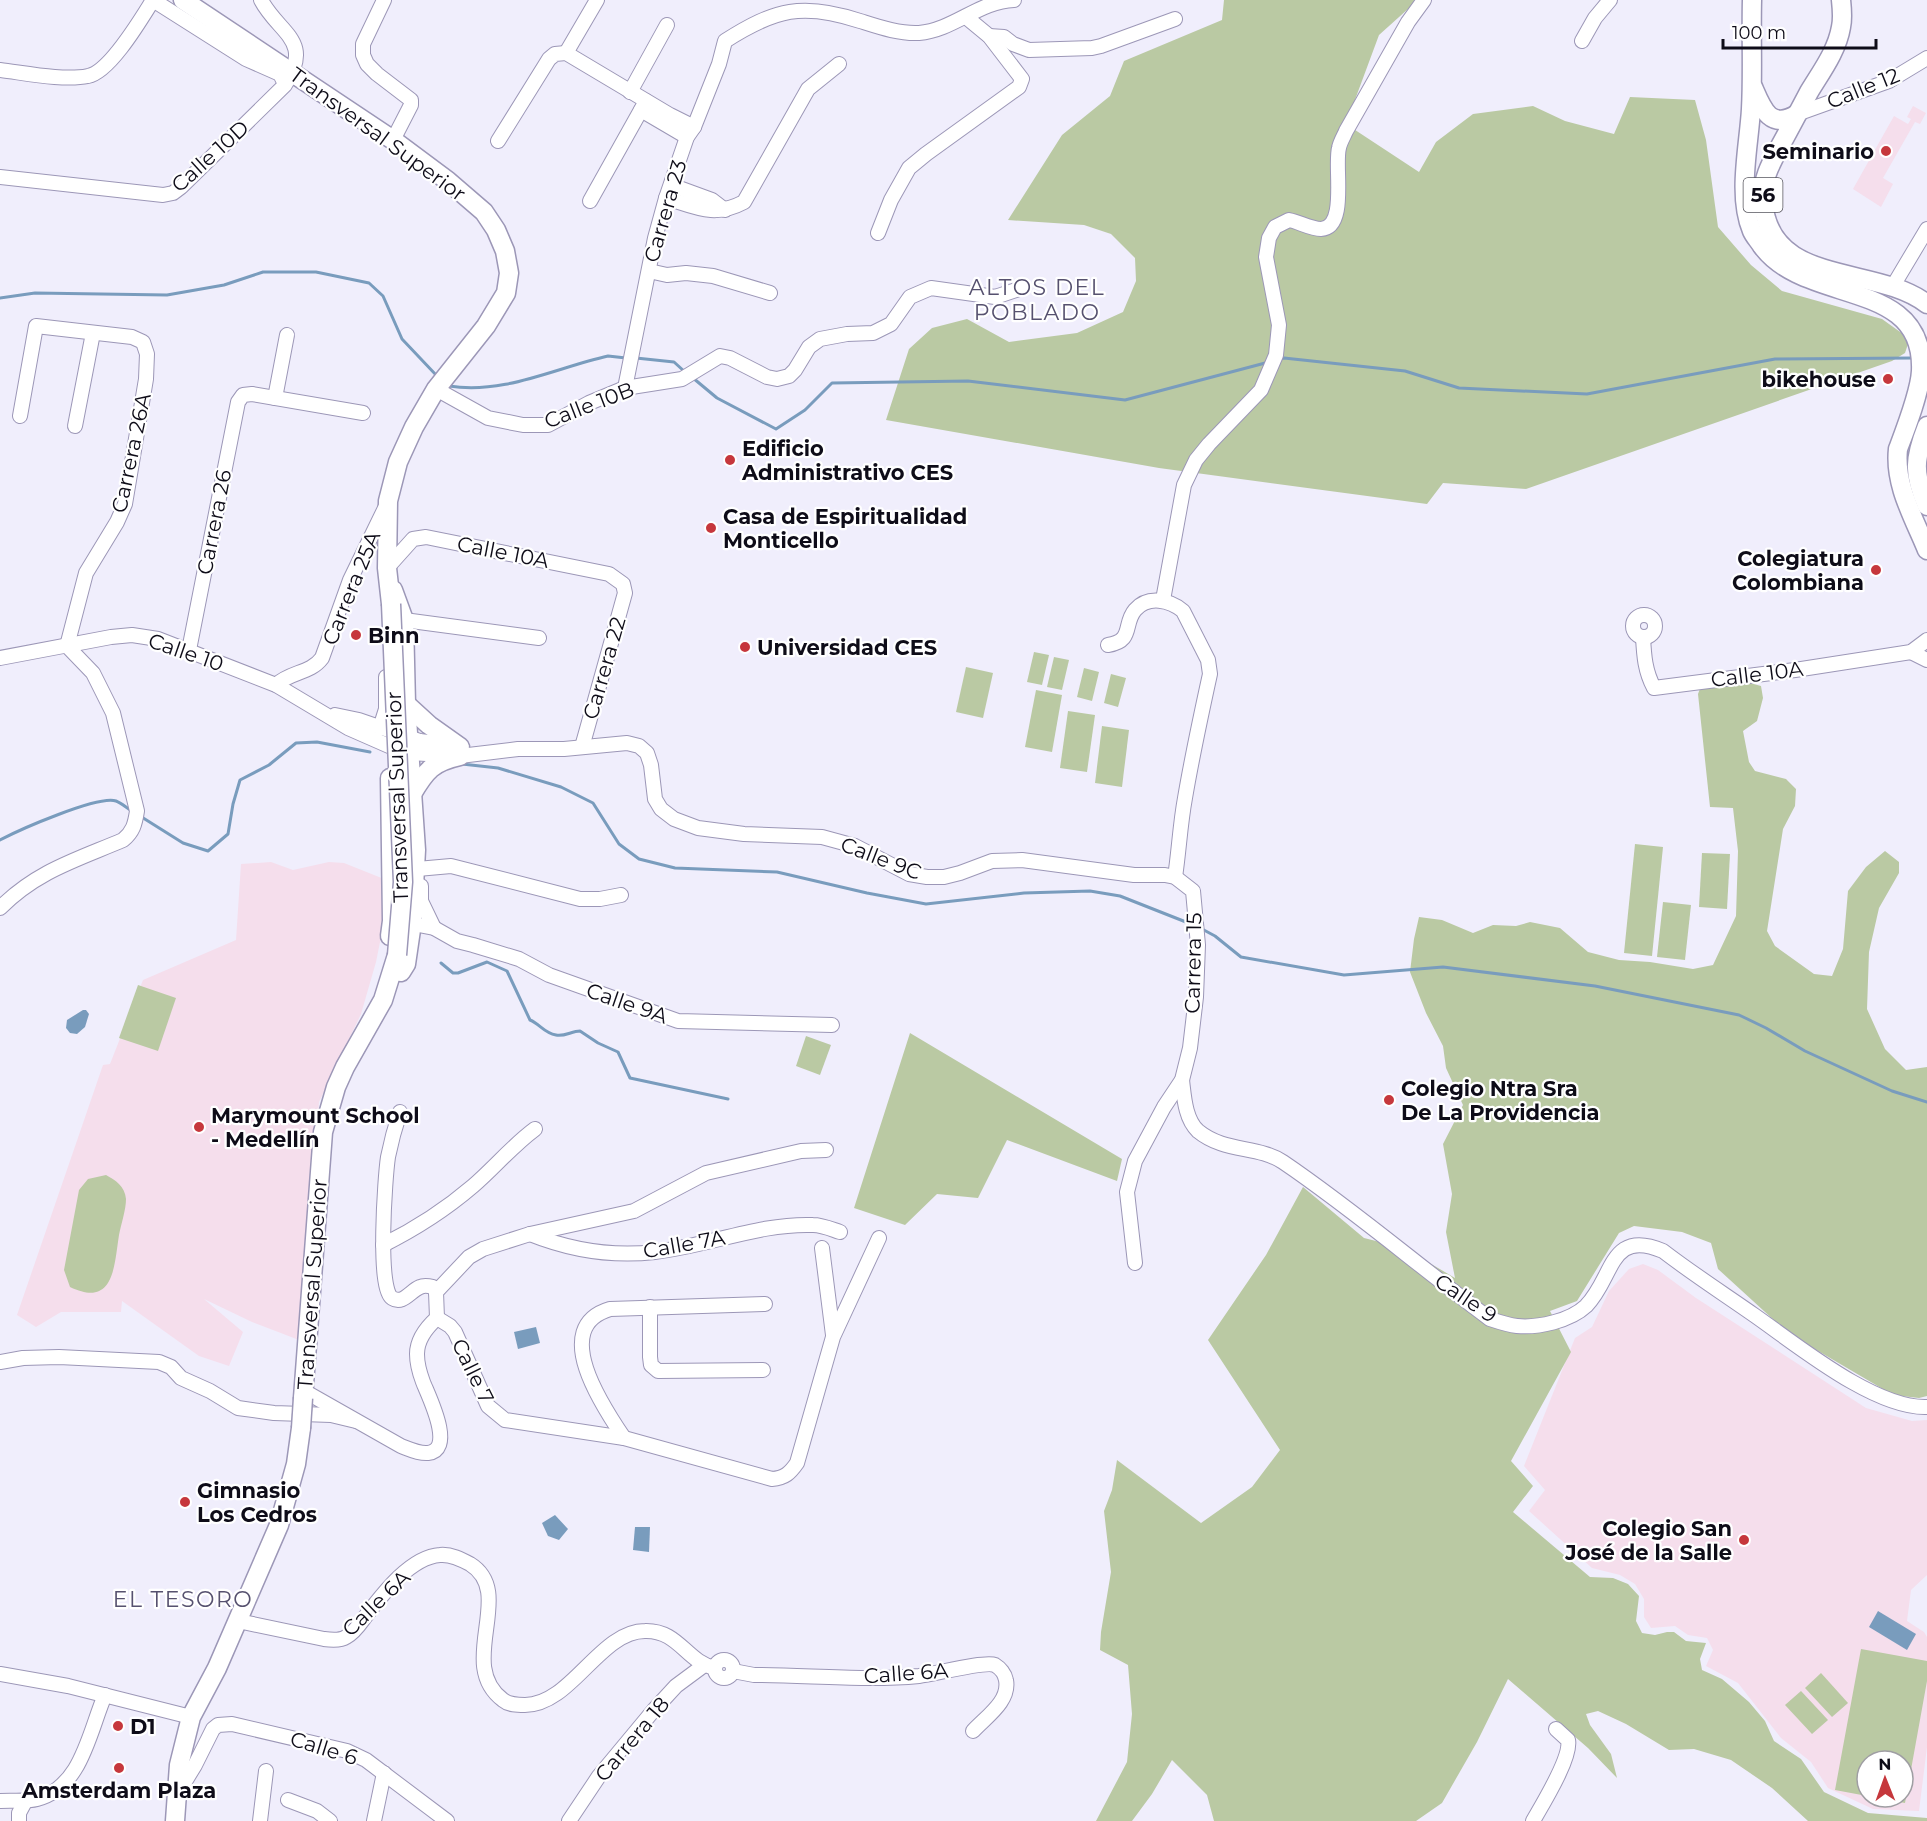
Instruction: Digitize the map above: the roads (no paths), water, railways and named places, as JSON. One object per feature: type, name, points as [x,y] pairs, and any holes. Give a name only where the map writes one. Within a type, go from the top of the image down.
[{"type":"main road","name":"56","points":[[1752,0],[1752,82],[1744,186],[1752,232],[1769,255],[1781,266],[1822,285],[1875,300],[1888,307],[1906,322],[1914,334],[1919,346],[1921,373],[1898,449],[1897,461],[1901,486],[1927,550]]},
{"type":"main road","name":"56","points":[[1841,0],[1843,16],[1838,39],[1831,56],[1797,114],[1764,178],[1763,200],[1766,216],[1773,234],[1796,259],[1855,278],[1893,286],[1919,297],[1927,304]]},
{"type":"main road","name":"Transversal Superior","points":[[175,1821],[182,1751],[191,1717],[238,1621],[279,1525],[296,1464],[301,1428],[323,1132],[330,1105],[345,1067],[383,1000],[397,955],[403,882],[387,605],[388,501],[398,462],[414,427],[440,384],[486,326],[506,293],[509,273],[496,230],[484,212],[448,181],[393,140],[290,79],[187,1]]},
{"type":"main road","points":[[1752,82],[1761,107],[1768,116],[1777,120],[1787,120],[1797,114]]},
{"type":"main road","points":[[1927,426],[1916,459],[1917,477],[1927,506]]},
{"type":"main road","points":[[383,1000],[406,964],[412,923],[408,865],[412,794],[406,704],[405,643],[411,621],[388,572]]},
{"type":"main road","points":[[406,704],[460,751],[426,771],[412,794]]},
{"type":"main road","points":[[383,1000],[382,976],[389,949],[392,921],[408,865],[391,835],[389,746]]},
{"type":"street","points":[[0,70],[69,77],[90,76],[119,51],[153,0],[246,59],[290,79],[297,60],[293,43],[286,30],[261,0]]},
{"type":"street","points":[[384,0],[363,44],[363,55],[367,64],[377,74],[411,100],[411,105],[393,140]]},
{"type":"street","points":[[566,53],[597,0]]},
{"type":"street","points":[[878,233],[891,200],[909,168],[1022,83],[1022,79],[989,36],[966,17],[993,3],[1014,0]]},
{"type":"street","points":[[1163,600],[1184,485],[1196,460],[1261,390],[1276,355],[1279,325],[1266,257],[1269,238],[1275,227],[1289,220],[1322,229],[1331,226],[1335,221],[1338,206],[1338,149],[1408,22],[1425,0]]},
{"type":"street","points":[[1582,41],[1595,18],[1610,0]]},
{"type":"street","points":[[187,1],[194,26]]},
{"type":"street","name":"Carrera 23","points":[[625,388],[655,238],[669,191],[690,132],[719,64],[725,41],[762,19],[801,10],[830,12],[887,29],[916,33],[934,31],[966,17]]},
{"type":"street","points":[[989,36],[1004,37],[1013,44],[1029,50],[1092,48],[1175,19]]},
{"type":"street","points":[[630,92],[667,25]]},
{"type":"street","points":[[498,141],[549,59],[555,54],[566,53],[630,92],[643,106],[690,132]]},
{"type":"street","name":"Calle 12","points":[[1797,114],[1889,81],[1927,58]]},
{"type":"street","points":[[669,191],[707,211],[725,210],[744,202],[808,89],[839,64]]},
{"type":"street","name":"Calle 10D","points":[[0,177],[163,195],[173,193],[181,188],[290,79]]},
{"type":"street","points":[[590,201],[643,106]]},
{"type":"street","points":[[1893,286],[1927,228]]},
{"type":"street","points":[[649,271],[667,275],[686,273],[713,276],[770,293]]},
{"type":"street","name":"Calle 10B","points":[[440,384],[488,418],[523,426],[548,425],[589,403],[625,388],[682,379],[720,356],[730,358],[767,377],[777,379],[789,376],[809,347],[820,339],[847,334],[873,333],[891,324],[910,297],[930,288],[995,297],[1022,288]]},
{"type":"street","points":[[20,416],[36,326],[93,333],[75,426]]},
{"type":"street","name":"Carrera 26A","points":[[67,646],[86,573],[117,522],[125,504],[146,379],[147,354],[143,342],[132,337],[93,333]]},
{"type":"street","points":[[287,335],[275,398],[363,413]]},
{"type":"street","name":"Carrera 26","points":[[189,650],[238,402],[243,395],[252,394],[275,398]]},
{"type":"street","name":"Carrera 25A","points":[[276,685],[284,678],[316,666],[322,658],[350,580],[388,501]]},
{"type":"street","name":"Calle 10A","points":[[388,572],[413,539],[426,537],[609,574],[625,588]]},
{"type":"street","name":"Carrera 22","points":[[582,747],[625,588]]},
{"type":"street","points":[[1108,645],[1122,640],[1134,612],[1143,604],[1163,600],[1176,605],[1183,611],[1208,660],[1210,674],[1185,796],[1181,841],[1174,878]]},
{"type":"street","points":[[380,728],[386,705],[387,605]]},
{"type":"street","points":[[411,621],[539,638]]},
{"type":"street","name":"Calle 10","points":[[0,658],[111,636],[132,635],[158,639],[276,685],[327,713],[348,728],[389,746],[409,745],[460,751],[493,751],[627,743],[639,746],[647,753],[651,765],[655,799],[661,809]]},
{"type":"street","name":"Calle 10A","points":[[1644,637],[1645,666],[1654,688],[1911,652],[1927,640]]},
{"type":"street","points":[[0,908],[17,891],[41,875],[123,840],[130,834],[136,816],[113,713],[93,674],[67,646]]},
{"type":"street","points":[[1911,652],[1927,660]]},
{"type":"street","name":"Calle 10","points":[[327,713],[359,720],[380,728],[409,745]]},
{"type":"street","name":"Calle 9C","points":[[661,809],[674,819],[698,828],[744,834],[803,835],[841,841],[909,874],[927,877],[944,877],[992,861],[1022,860],[1090,870],[1134,875],[1165,875],[1174,878]]},
{"type":"street","points":[[434,928],[408,865],[451,866],[580,900],[621,895]]},
{"type":"street","name":"Carrera 15","points":[[1135,1263],[1127,1192],[1135,1161],[1164,1107],[1182,1080],[1190,1048],[1195,1004],[1198,945],[1193,891],[1174,878]]},
{"type":"street","name":"Calle 9A","points":[[392,921],[434,928],[457,941],[519,959],[549,975],[678,1021],[832,1024]]},
{"type":"street","name":"Calle 9","points":[[1182,1080],[1190,1118],[1196,1129],[1223,1146],[1250,1151],[1280,1161],[1490,1319],[1517,1326],[1539,1325],[1563,1319],[1584,1308],[1593,1298],[1618,1253],[1626,1247],[1645,1245],[1664,1251],[1794,1343],[1864,1388],[1896,1403],[1913,1408],[1927,1407]]},
{"type":"street","points":[[400,1112],[388,1158],[383,1245],[385,1291],[391,1298],[398,1300],[405,1299],[419,1287],[434,1287],[437,1318]]},
{"type":"street","points":[[383,1245],[420,1226],[453,1202],[475,1185],[516,1143],[535,1129]]},
{"type":"street","points":[[436,1292],[469,1257],[483,1249],[530,1234],[634,1211],[706,1173],[801,1151],[825,1150]]},
{"type":"street","name":"Calle 7A","points":[[530,1234],[566,1247],[628,1253],[665,1250],[796,1225],[816,1225],[840,1232]]},
{"type":"street","points":[[833,1337],[879,1238]]},
{"type":"street","points":[[822,1248],[833,1337]]},
{"type":"street","points":[[624,1438],[590,1383],[583,1350],[584,1334],[588,1322],[599,1312],[610,1309],[765,1304]]},
{"type":"street","points":[[650,1307],[650,1357],[651,1365],[658,1371],[763,1370]]},
{"type":"street","name":"Calle 7","points":[[303,1395],[401,1446],[428,1453],[437,1449],[441,1431],[422,1380],[417,1354],[426,1329],[437,1318],[455,1332],[485,1401],[494,1413],[505,1420],[624,1438],[772,1479],[782,1478],[790,1473],[797,1463],[833,1337]]},
{"type":"street","name":"Calle 7","points":[[0,1362],[39,1357],[150,1361],[166,1365],[181,1378],[210,1391],[238,1408],[278,1413],[331,1415],[356,1421]]},
{"type":"street","name":"Calle 6A","points":[[238,1621],[324,1640],[337,1640],[346,1637],[354,1630],[391,1584],[423,1560],[432,1556],[450,1555],[477,1568],[485,1578],[489,1598],[483,1668],[495,1694],[507,1703],[536,1705],[552,1697],[613,1644],[634,1632],[645,1630],[667,1635],[709,1667],[725,1660],[730,1662],[733,1671],[754,1675],[918,1676],[981,1664],[996,1666],[1005,1675],[1007,1688],[1003,1700],[974,1731]]},
{"type":"street","name":"Carrera 18","points":[[569,1821],[599,1776],[653,1710],[676,1686],[709,1667]]},
{"type":"street","points":[[0,1674],[68,1686],[191,1717]]},
{"type":"street","points":[[0,1801],[36,1800],[59,1789],[79,1765],[105,1695]]},
{"type":"street","name":"Calle 6","points":[[176,1796],[213,1729],[225,1724],[268,1731],[348,1751],[366,1760],[447,1821]]},
{"type":"street","points":[[1533,1821],[1550,1791],[1568,1750],[1568,1740],[1556,1729]]},
{"type":"street","points":[[182,1751],[192,1758],[200,1755]]},
{"type":"street","points":[[260,1821],[266,1771]]},
{"type":"street","points":[[374,1821],[384,1773]]},
{"type":"street","points":[[19,1821],[19,1813],[26,1800]]},
{"type":"street","points":[[288,1800],[317,1811],[330,1821]]},
{"type":"water","points":[[83,1010],[89,1014],[85,1027],[77,1034],[70,1033],[66,1028],[67,1020]]},
{"type":"water","points":[[536,1327],[540,1343],[518,1349],[514,1332]]},
{"type":"water","points":[[555,1515],[568,1529],[559,1540],[548,1536],[542,1523]]},
{"type":"water","points":[[635,1527],[650,1527],[649,1552],[633,1550]]},
{"type":"water","points":[[1878,1611],[1916,1634],[1907,1650],[1869,1627]]},
{"type":"waterway","points":[[0,298],[35,293],[167,295],[224,285],[263,272],[316,272],[369,283],[383,296],[402,339],[437,376]]},
{"type":"waterway","points":[[449,386],[469,388],[509,384],[608,356],[626,358]]},
{"type":"waterway","points":[[636,358],[674,362],[685,372]]},
{"type":"waterway","points":[[1279,359],[1405,371],[1459,388],[1587,394],[1775,359],[1913,358]]},
{"type":"waterway","points":[[693,378],[717,398],[776,429],[805,410],[832,383],[968,381],[1125,400],[1269,362]]},
{"type":"waterway","points":[[140,816],[183,843],[208,851],[228,834],[240,780],[269,765],[296,743],[317,742],[370,752]]},
{"type":"waterway","points":[[462,764],[498,768],[561,787],[593,803],[619,844],[639,859],[675,868],[777,872],[926,904],[1024,893],[1090,891],[1120,896],[1191,924]]},
{"type":"waterway","points":[[0,840],[58,814],[93,803],[116,801],[132,811]]},
{"type":"waterway","points":[[1202,929],[1215,936],[1241,957],[1344,975],[1443,967],[1595,986],[1739,1015],[1805,1051],[1892,1091],[1927,1102]]},
{"type":"waterway","points":[[441,963],[453,973],[487,962],[507,971],[530,1020],[556,1035],[580,1031],[618,1052],[630,1078],[728,1099]]},
{"type":"place","name":"Seminario","points":[[1886,151]]},
{"type":"place","name":"bikehouse","points":[[1888,379]]},
{"type":"place","name":"Edificio Administrativo CES","points":[[730,460]]},
{"type":"place","name":"Casa de Espiritualidad Monticello","points":[[711,528]]},
{"type":"place","name":"Colegiatura Colombiana","points":[[1876,570]]},
{"type":"place","name":"Binn","points":[[356,635]]},
{"type":"place","name":"Universidad CES","points":[[745,647]]},
{"type":"place","name":"Colegio Ntra Sra De La Providencia","points":[[1389,1100]]},
{"type":"place","name":"Marymount School - Medellín","points":[[199,1127]]},
{"type":"place","name":"Gimnasio Los Cedros","points":[[185,1502]]},
{"type":"place","name":"Colegio San José de la Salle","points":[[1744,1540]]},
{"type":"place","name":"D1","points":[[118,1726]]},
{"type":"place","name":"Amsterdam Plaza","points":[[119,1768]]},
{"type":"district","name":"ALTOS DEL POBLADO","points":[[1037,300]]},
{"type":"district","name":"EL TESORO","points":[[183,1599]]}]
